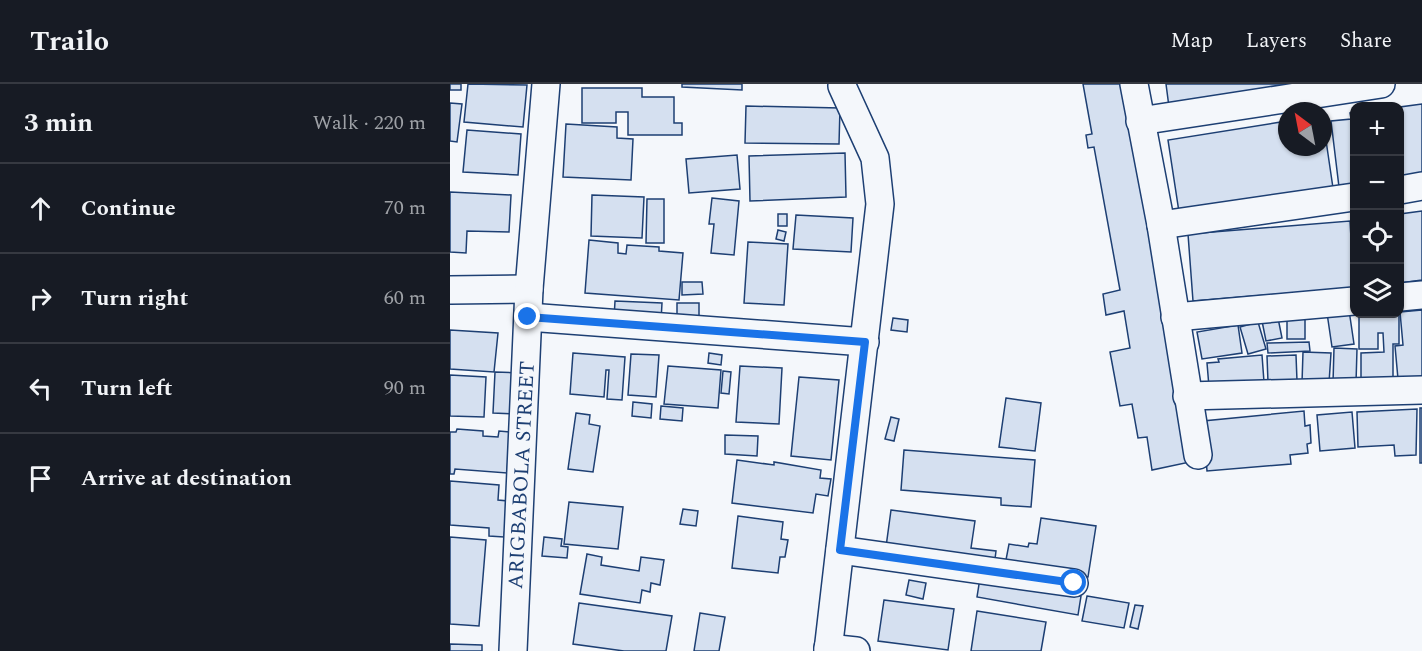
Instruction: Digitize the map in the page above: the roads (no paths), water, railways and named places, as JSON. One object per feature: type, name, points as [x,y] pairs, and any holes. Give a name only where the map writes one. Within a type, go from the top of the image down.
[{"type":"street","name":"ARIGBABOLA STREET","points":[[513,651],[528,317],[546,84]]},
{"type":"street","points":[[1134,84],[1161,225],[1198,455]]},
{"type":"street","points":[[1140,121],[1381,84]]},
{"type":"street","points":[[842,86],[875,158],[880,204],[828,649],[856,651]]},
{"type":"street","points":[[1404,189],[1422,186]]},
{"type":"street","points":[[1161,225],[1350,197]]},
{"type":"street","points":[[450,290],[530,289]]},
{"type":"street","points":[[1404,297],[1422,295]]},
{"type":"street","points":[[1175,316],[1350,301]]},
{"type":"street","points":[[528,317],[865,342]]},
{"type":"street","points":[[1187,396],[1422,390]]},
{"type":"street","points":[[840,550],[1074,583]]}]
